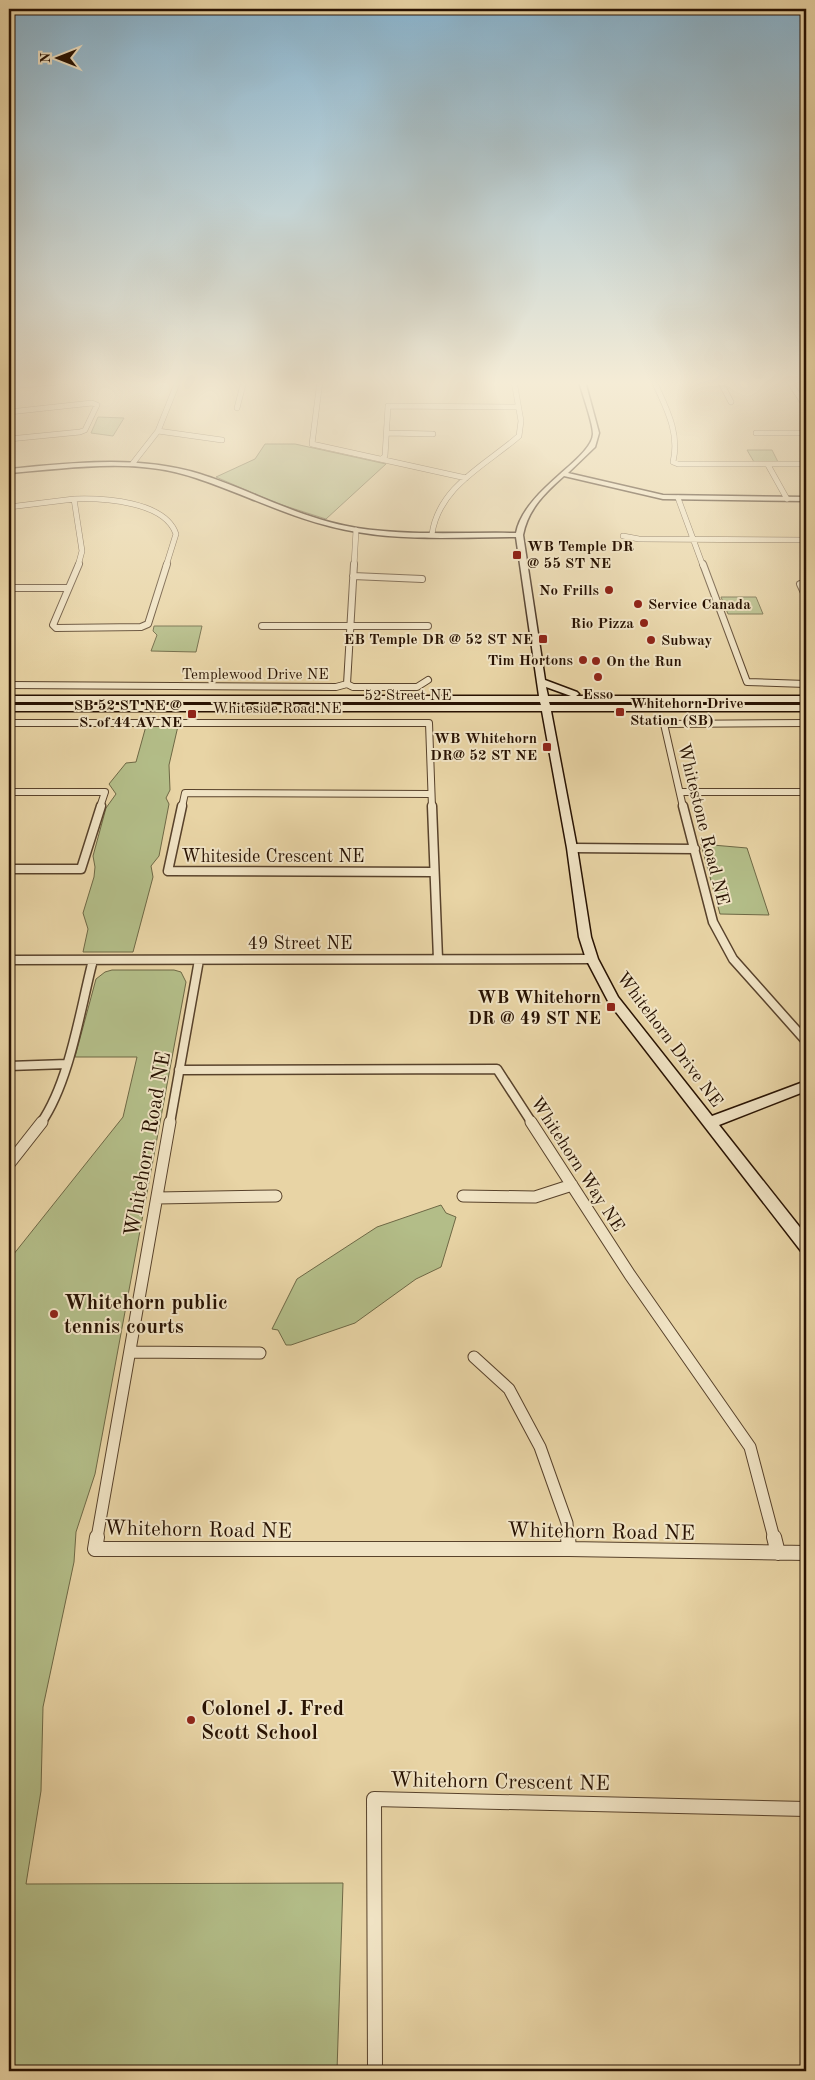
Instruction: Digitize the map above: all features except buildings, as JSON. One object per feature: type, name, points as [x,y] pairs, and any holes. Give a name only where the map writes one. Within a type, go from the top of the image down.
[{"type":"street","points":[[203,478],[298,516],[356,530],[432,534],[519,535],[525,514],[560,478]]},
{"type":"street","points":[[432,534],[433,520],[440,506],[466,478]]},
{"type":"street","points":[[581,478],[650,494],[678,498],[806,499]]},
{"type":"street","points":[[775,478],[787,499]]},
{"type":"street","points":[[9,507],[74,500],[102,498],[133,504],[165,519],[172,525],[176,534],[148,624],[141,627],[56,628],[53,625],[80,561],[82,551],[74,500]]},
{"type":"street","points":[[678,498],[748,682],[756,684],[806,684]]},
{"type":"street","name":"Templewood Drive NE","points":[[9,685],[336,687],[346,684],[356,530]]},
{"type":"street","name":"Whitehorn Drive NE","points":[[519,535],[541,682],[572,848],[585,937],[592,959],[613,1000],[711,1122],[806,1246]]},
{"type":"street","points":[[623,536],[639,539],[806,540]]},
{"type":"street","points":[[353,576],[422,579]]},
{"type":"street","points":[[806,582],[800,584],[806,597]]},
{"type":"street","points":[[9,588],[68,588]]},
{"type":"street","points":[[262,626],[428,626]]},
{"type":"street","points":[[346,684],[353,687],[417,687],[428,680]]},
{"type":"street","points":[[541,682],[566,692],[604,699]]},
{"type":"street","name":"52 Street NE","points":[[9,699],[806,708]]},
{"type":"street","name":"52 Street NE","points":[[9,708],[502,708],[604,699],[806,699]]},
{"type":"street","points":[[502,708],[533,715],[548,722]]},
{"type":"street","name":"Whiteside Road NE","points":[[9,723],[429,723],[438,960]]},
{"type":"street","name":"Whitestone Road NE","points":[[806,723],[664,724],[713,922],[733,959],[806,1041]]},
{"type":"street","points":[[9,792],[105,792],[81,869],[9,869]]},
{"type":"street","points":[[680,792],[806,792]]},
{"type":"street","name":"Whiteside Crescent NE","points":[[431,794],[185,793],[168,871],[434,872]]},
{"type":"street","points":[[572,848],[695,849]]},
{"type":"street","name":"49 Street NE","points":[[9,960],[592,959]]},
{"type":"street","points":[[9,1164],[42,1122],[54,1103],[67,1064],[93,960]]},
{"type":"street","name":"Whitehorn Road NE","points":[[199,960],[95,1549],[568,1549],[806,1553]]},
{"type":"street","points":[[9,1066],[67,1064]]},
{"type":"street","name":"Whitehorn Way NE","points":[[179,1070],[497,1069],[630,1275],[750,1447],[778,1553]]},
{"type":"street","points":[[711,1122],[806,1086]]},
{"type":"street","points":[[463,1196],[535,1197],[572,1185]]},
{"type":"street","points":[[157,1198],[276,1196]]},
{"type":"street","points":[[130,1352],[260,1353]]},
{"type":"street","points":[[474,1356],[508,1388],[540,1447],[567,1523],[568,1549]]},
{"type":"street","name":"Whitehorn Crescent NE","points":[[375,2071],[374,1799],[806,1809]]},
{"type":"green space","points":[[218,478],[371,478],[326,519],[276,503]]},
{"type":"green space","points":[[721,597],[756,597],[763,614],[728,614]]},
{"type":"green space","points":[[154,626],[202,626],[196,652],[151,651],[157,635],[153,631]]},
{"type":"green space","points":[[146,726],[178,726],[169,765],[170,790],[166,798],[169,804],[159,856],[151,866],[153,877],[133,952],[83,952],[88,929],[83,913],[94,877],[93,856],[106,808],[116,794],[109,784],[126,763],[136,762]]},
{"type":"green space","points":[[701,844],[747,848],[769,915],[720,914]]},
{"type":"green space","points":[[112,970],[174,970],[181,972],[186,982],[95,1474],[76,1532],[74,1562],[43,1707],[41,1791],[26,1884],[343,1883],[337,2071],[9,2071],[9,1260],[123,1117],[137,1057],[75,1057],[96,979],[105,972]]},
{"type":"green space","points":[[441,1205],[446,1213],[456,1217],[441,1267],[416,1279],[355,1323],[291,1345],[286,1345],[278,1330],[272,1329],[297,1279],[377,1227]]},
{"type":"place","name":"WB Temple DR @ 55 ST NE","points":[[517,555]]},
{"type":"place","name":"No Frills","points":[[609,590]]},
{"type":"place","name":"Service Canada","points":[[638,604]]},
{"type":"place","name":"Rio Pizza","points":[[644,623]]},
{"type":"place","name":"EB Temple DR @ 52 ST NE","points":[[543,639]]},
{"type":"place","name":"Subway","points":[[651,640]]},
{"type":"place","name":"Tim Hortons","points":[[583,660]]},
{"type":"place","name":"On the Run","points":[[596,661]]},
{"type":"place","name":"Esso","points":[[598,677]]},
{"type":"place","name":"Whitehorn Drive Station (SB)","points":[[620,712]]},
{"type":"place","name":"SB 52 ST NE @ S. of 44 AV NE","points":[[192,714]]},
{"type":"place","name":"WB Whitehorn DR@ 52 ST NE","points":[[547,747]]},
{"type":"place","name":"WB Whitehorn DR @ 49 ST NE","points":[[611,1007]]},
{"type":"place","name":"Whitehorn public tennis courts","points":[[54,1314]]},
{"type":"place","name":"Colonel J. Fred Scott School","points":[[191,1720]]}]
